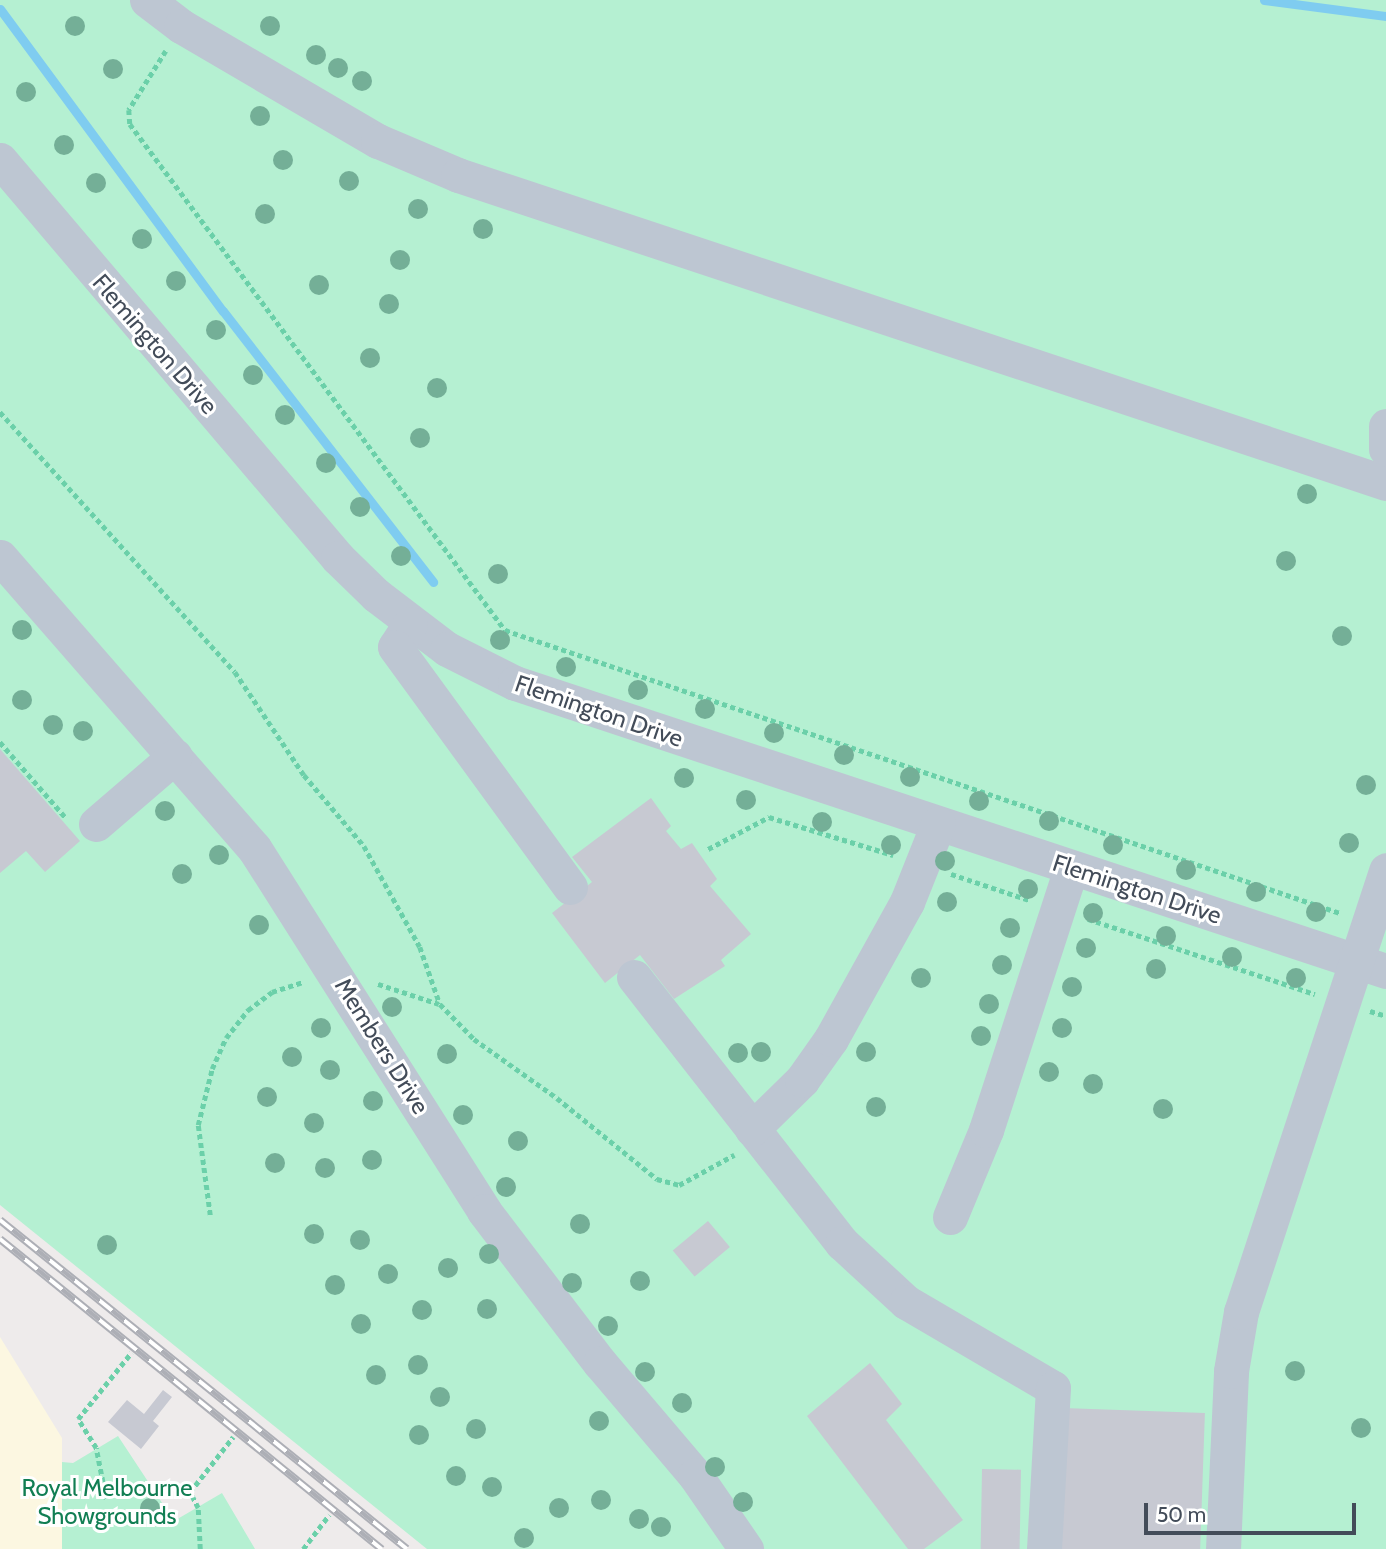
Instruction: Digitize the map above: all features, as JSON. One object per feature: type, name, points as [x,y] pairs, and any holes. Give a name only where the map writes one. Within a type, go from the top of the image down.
[{"type":"lane","points":[[147,0],[181,26],[378,141],[458,176],[1386,483]]},
{"type":"lane","name":"Flemington Drive","points":[[0,160],[338,558],[410,624],[447,649],[515,683],[1372,966]]},
{"type":"lane","points":[[1386,426],[1386,449]]},
{"type":"lane","name":"Members Drive","points":[[0,557],[254,848],[336,971],[484,1211],[584,1344],[695,1475],[746,1549]]},
{"type":"lane","points":[[410,624],[395,647],[570,887]]},
{"type":"lane","points":[[84,824],[175,756]]},
{"type":"lane","points":[[757,1135],[831,1039],[897,921],[938,824]]},
{"type":"lane","points":[[950,1217],[986,1130],[1071,868]]},
{"type":"lane","points":[[1223,1549],[1231,1371],[1241,1312],[1372,966],[1368,922],[1386,870]]},
{"type":"lane","points":[[634,977],[842,1243],[906,1302],[1053,1388],[1044,1549]]},
{"type":"path","points":[[181,26],[129,110],[130,124],[505,629],[1368,922]]},
{"type":"path","points":[[0,412],[235,672],[304,775],[364,846],[420,947],[440,1004],[474,1039],[557,1098],[657,1179],[679,1185],[757,1135]]},
{"type":"path","points":[[0,742],[84,824]]},
{"type":"path","points":[[209,1215],[198,1125],[226,1038],[248,1010],[272,992],[336,971],[440,1004]]},
{"type":"path","points":[[106,1499],[96,1448],[78,1419],[131,1353]]},
{"type":"path","points":[[200,1549],[198,1508],[190,1492],[233,1437]]},
{"type":"path","points":[[303,1549],[329,1515]]},
{"type":"shaded area","points":[[0,1337],[62,1438],[62,1549],[0,1549]]},
{"type":"green space","points":[[0,0],[1386,0],[1386,1549],[427,1549],[0,1205]]},
{"type":"green space","name":"Royal Melbourne Showgrounds","points":[[118,1436],[174,1521],[222,1493],[255,1549],[62,1549],[62,1462],[73,1463]]},
{"type":"building","points":[[0,749],[80,841],[45,872],[26,851],[0,873]]},
{"type":"building","points":[[651,798],[671,826],[666,831],[681,849],[692,843],[717,879],[710,886],[751,934],[721,960],[725,966],[674,999],[640,955],[605,983],[552,913],[592,882],[572,857]]},
{"type":"building","points":[[708,1221],[730,1247],[695,1277],[673,1251]]},
{"type":"building","points":[[870,1363],[902,1404],[886,1420],[963,1520],[924,1549],[908,1549],[807,1416]]},
{"type":"building","points":[[163,1390],[172,1397],[153,1421],[159,1426],[141,1449],[108,1422],[127,1400],[144,1414]]},
{"type":"building","points":[[1063,1408],[1205,1413],[1200,1549],[1058,1549]]},
{"type":"building","points":[[982,1469],[1021,1470],[1020,1549],[981,1549]]},
{"type":"waterway","points":[[1264,0],[1386,16]]},
{"type":"waterway","points":[[0,9],[223,311],[433,582]]},
{"type":"railway","points":[[0,1220],[407,1549]]},
{"type":"railway","points":[[0,1239],[382,1549]]}]
